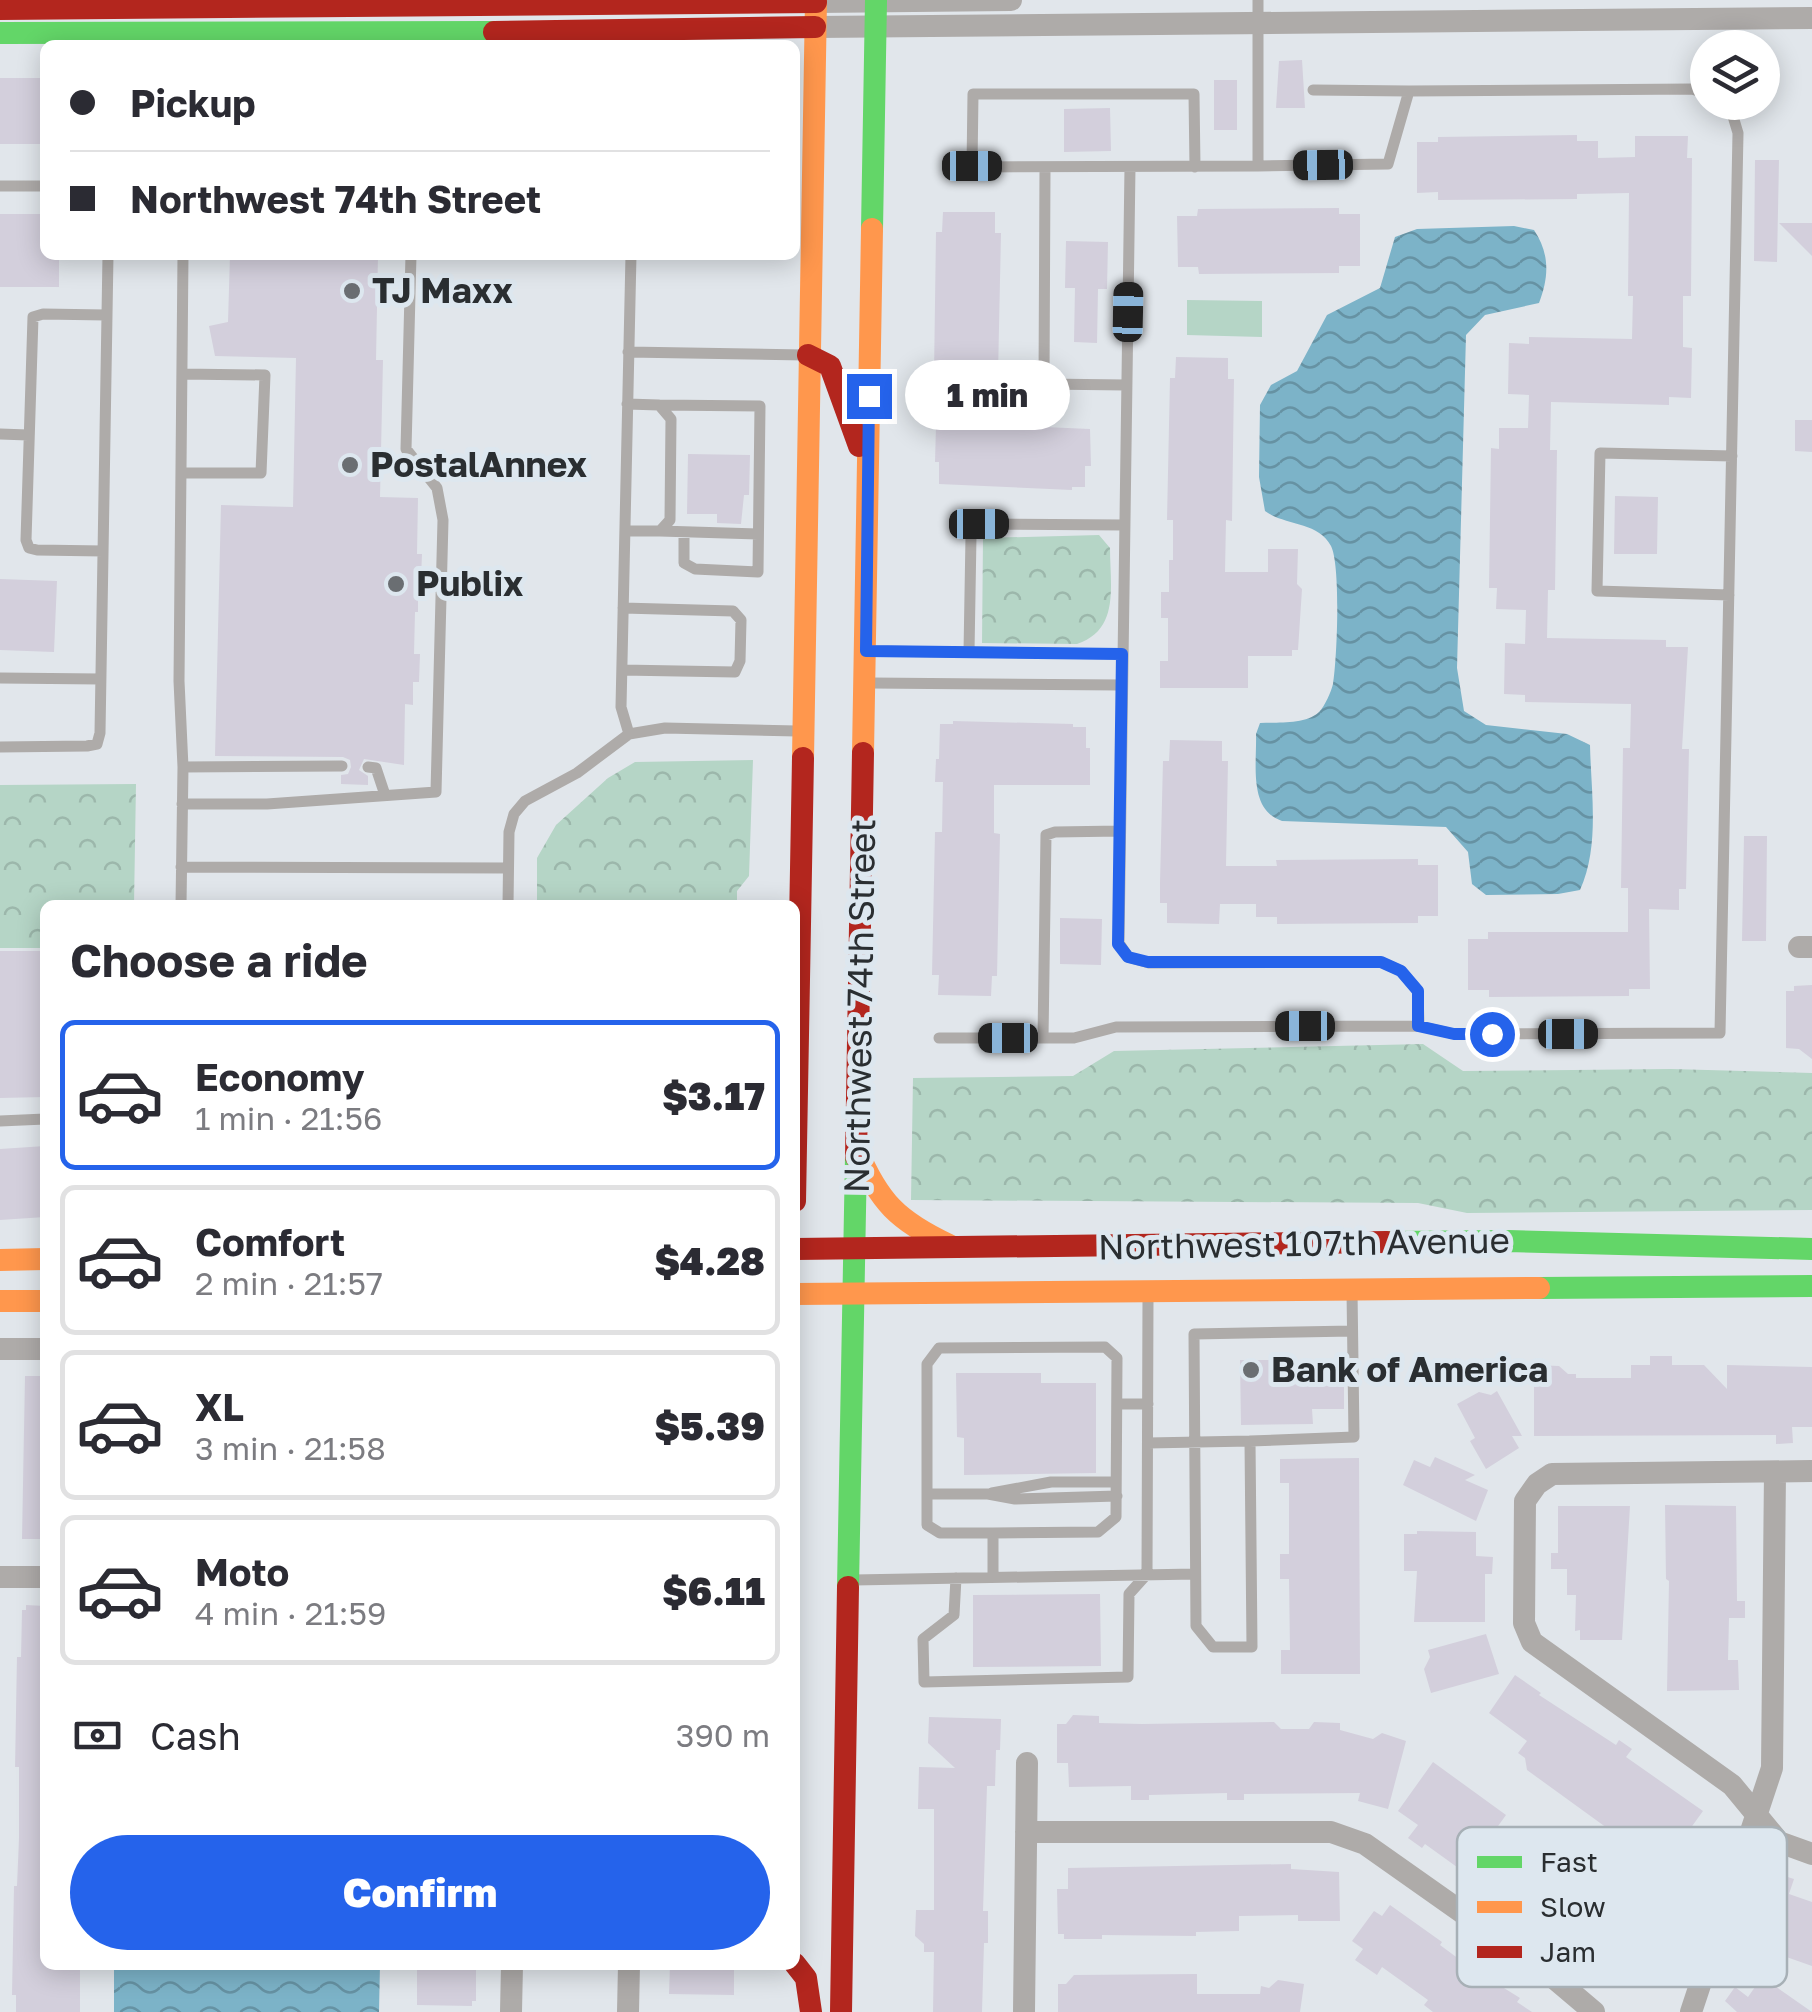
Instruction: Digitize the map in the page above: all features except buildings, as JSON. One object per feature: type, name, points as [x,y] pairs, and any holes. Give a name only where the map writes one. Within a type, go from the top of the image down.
[{"type":"main road","name":"Northwest 74th Street","points":[[799,900],[816,1]]},
{"type":"main road","points":[[0,9],[816,1]]},
{"type":"main road","name":"Northwest 74th Street","points":[[841,2012],[876,9]]},
{"type":"main road","points":[[0,33],[113,39],[416,39],[654,37],[815,27]]},
{"type":"main road","points":[[808,355],[830,366],[868,472]]},
{"type":"main road","points":[[857,1150],[881,1201],[895,1216],[958,1249]]},
{"type":"main road","name":"Northwest 107th Avenue","points":[[800,1249],[1508,1241],[1812,1249]]},
{"type":"main road","points":[[0,1260],[40,1259]]},
{"type":"main road","name":"Northwest 107th Avenue","points":[[800,1294],[1812,1286]]},
{"type":"main road","points":[[0,1301],[40,1301]]},
{"type":"main road","points":[[791,2012],[793,1970]]},
{"type":"main road","points":[[799,1970],[806,1978],[811,2012]]},
{"type":"street","points":[[815,27],[876,9],[1012,0]]},
{"type":"street","points":[[816,1],[876,9],[1810,12]]},
{"type":"street","points":[[0,1349],[40,1349]]},
{"type":"street","points":[[1767,1827],[1732,1785],[1532,1642],[1524,1623],[1525,1501],[1552,1474],[1812,1471]]},
{"type":"street","points":[[1753,1827],[1772,1768],[1775,1472]]},
{"type":"street","points":[[0,1576],[40,1578]]},
{"type":"street","points":[[1024,2012],[1027,1763]]},
{"type":"street","points":[[1026,1832],[1331,1832],[1365,1844],[1457,1908]]},
{"type":"street","points":[[1787,1845],[1812,1854]]},
{"type":"street","points":[[511,2012],[512,1970]]},
{"type":"street","points":[[628,1970],[628,2012]]},
{"type":"street","points":[[1565,1987],[1594,2012]]},
{"type":"street","points":[[1692,2012],[1700,1987]]},
{"type":"lane","points":[[416,5],[416,39]]},
{"type":"lane","points":[[165,38],[166,7]]},
{"type":"lane","points":[[1258,11],[1258,166]]},
{"type":"lane","points":[[1312,90],[1690,89]]},
{"type":"lane","points":[[1195,167],[1194,94],[973,94],[972,166],[1130,168],[1195,167],[1258,166],[1388,164],[1409,90]]},
{"type":"lane","points":[[939,1038],[1074,1038],[1116,1027],[1418,1026],[1454,1034],[1720,1033],[1738,133],[1734,120]]},
{"type":"lane","points":[[1044,167],[1044,384],[1126,385]]},
{"type":"lane","points":[[1130,168],[1118,944],[1128,957],[1148,962],[1381,962],[1401,971],[1418,991],[1418,1026]]},
{"type":"lane","points":[[0,186],[40,186]]},
{"type":"lane","points":[[0,747],[97,744],[108,260]]},
{"type":"lane","points":[[180,900],[183,767],[178,681],[183,260]]},
{"type":"lane","points":[[182,804],[267,804],[436,792],[443,520],[437,488],[406,449],[411,260]]},
{"type":"lane","points":[[629,734],[623,713],[622,670],[631,260]]},
{"type":"lane","points":[[103,551],[29,548],[26,540],[33,317],[106,315]]},
{"type":"lane","points":[[628,352],[808,355]]},
{"type":"lane","points":[[181,473],[261,473],[265,375],[182,374]]},
{"type":"lane","points":[[628,404],[760,406],[758,572],[695,569],[684,563],[684,532]]},
{"type":"lane","points":[[659,404],[672,419],[670,520],[660,532]]},
{"type":"lane","points":[[0,434],[28,435]]},
{"type":"lane","points":[[1729,595],[1597,591],[1600,454],[1732,456]]},
{"type":"lane","points":[[969,652],[970,536],[979,524],[1124,525]]},
{"type":"lane","points":[[625,531],[758,534]]},
{"type":"lane","points":[[622,670],[735,672],[740,661],[742,620],[733,611],[623,608]]},
{"type":"lane","points":[[866,651],[1122,654]]},
{"type":"lane","points":[[0,678],[100,679]]},
{"type":"lane","points":[[866,682],[1121,685]]},
{"type":"lane","points":[[508,900],[510,822],[525,801],[578,774],[629,734],[665,728],[801,731]]},
{"type":"lane","points":[[183,767],[342,766]]},
{"type":"lane","points":[[368,767],[376,768],[385,795]]},
{"type":"lane","points":[[1043,1038],[1046,835],[1120,832]]},
{"type":"lane","points":[[181,867],[508,868]]},
{"type":"lane","points":[[0,1121],[40,1118]]},
{"type":"lane","points":[[1148,1443],[1354,1437],[1352,1289]]},
{"type":"lane","points":[[956,1578],[954,1615],[923,1639],[924,1682],[1128,1677],[1129,1594],[1147,1574],[1148,1292]]},
{"type":"lane","points":[[1250,1441],[1252,1647],[1213,1647],[1196,1626],[1194,1334],[1352,1331]]},
{"type":"lane","points":[[1105,1347],[1117,1358],[1117,1404],[1116,1517],[1098,1532],[940,1533],[928,1524],[927,1364],[938,1348],[1105,1347]]},
{"type":"lane","points":[[1117,1404],[1148,1404]]},
{"type":"lane","points":[[988,1494],[1051,1482],[1116,1482]]},
{"type":"lane","points":[[928,1494],[988,1494],[1015,1499],[1116,1496]]},
{"type":"lane","points":[[992,1533],[993,1577]]},
{"type":"lane","points":[[851,1580],[1195,1574]]},
{"type":"green space","points":[[1187,300],[1262,301],[1262,337],[1187,335]]},
{"type":"green space","points":[[1099,535],[1110,548],[1110,605],[1100,628],[1091,637],[1077,644],[982,643],[983,538]]},
{"type":"green space","points":[[753,760],[749,876],[737,891],[737,900],[537,900],[537,858],[556,825],[608,778],[635,762]]},
{"type":"green space","points":[[136,784],[134,900],[40,900],[40,948],[0,948],[0,785]]},
{"type":"green space","points":[[1423,1044],[1463,1071],[1671,1069],[1812,1073],[1812,1210],[1467,1213],[1418,1203],[911,1200],[913,1078],[1073,1076],[1114,1051]]},
{"type":"water","points":[[1514,226],[1534,230],[1545,257],[1545,284],[1539,303],[1485,315],[1466,335],[1457,668],[1464,711],[1486,725],[1567,734],[1590,745],[1592,837],[1580,890],[1486,895],[1472,884],[1468,852],[1446,827],[1282,821],[1271,815],[1259,797],[1256,734],[1260,723],[1291,722],[1319,712],[1332,687],[1337,635],[1331,546],[1318,532],[1265,511],[1259,477],[1260,405],[1271,385],[1297,371],[1327,315],[1380,288],[1395,237],[1417,229]]},
{"type":"water","points":[[114,1970],[380,1970],[379,2012],[114,2012]]},
{"type":"traffic: fast","points":[[872,229],[876,0]]},
{"type":"traffic: fast","points":[[0,33],[494,32]]},
{"type":"traffic: fast","points":[[848,1587],[856,1157]]},
{"type":"traffic: fast","points":[[1387,1242],[1812,1249]]},
{"type":"traffic: fast","points":[[1539,1288],[1812,1286]]},
{"type":"traffic: slow","points":[[803,758],[816,0]]},
{"type":"traffic: slow","points":[[863,753],[872,229]]},
{"type":"traffic: slow","points":[[857,1150],[873,1183],[892,1208],[949,1245]]},
{"type":"traffic: slow","points":[[0,1260],[40,1259]]},
{"type":"traffic: slow","points":[[800,1294],[1539,1288]]},
{"type":"traffic: slow","points":[[0,1301],[40,1301]]},
{"type":"traffic: jam","points":[[0,9],[816,2]]},
{"type":"traffic: jam","points":[[494,32],[815,27]]},
{"type":"traffic: jam","points":[[808,355],[830,366],[859,446]]},
{"type":"traffic: jam","points":[[856,1157],[863,753]]},
{"type":"traffic: jam","points":[[800,924],[803,758]]},
{"type":"traffic: jam","points":[[800,1249],[1387,1242]]},
{"type":"traffic: jam","points":[[841,2012],[848,1587]]},
{"type":"traffic: jam","points":[[800,1970],[806,1978],[811,2012]]},
{"type":"place","name":"TJ Maxx","points":[[352,291]]},
{"type":"place","name":"PostalAnnex","points":[[350,465]]},
{"type":"place","name":"Publix","points":[[396,584]]},
{"type":"place","name":"Bank of America","points":[[1251,1370]]},
{"type":"route","points":[[869,396],[866,651],[1122,654],[1118,944],[1128,957],[1148,962],[1381,962],[1401,971],[1418,991],[1418,1026],[1454,1034],[1492,1034]]}]
